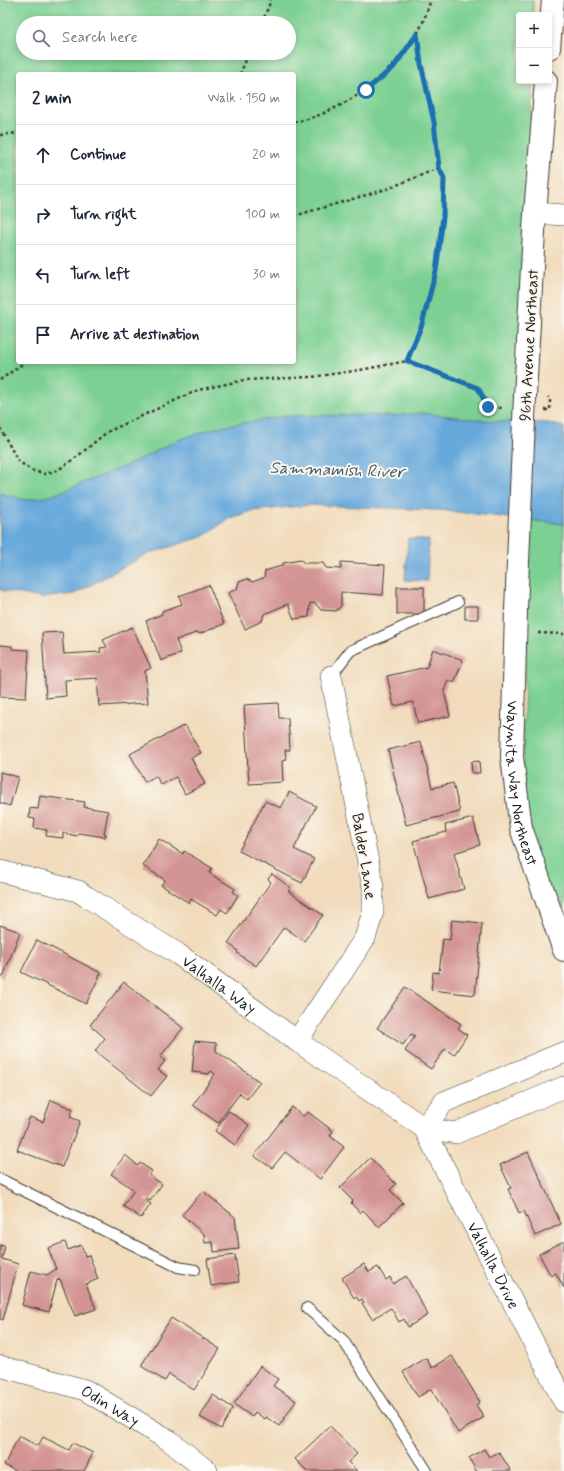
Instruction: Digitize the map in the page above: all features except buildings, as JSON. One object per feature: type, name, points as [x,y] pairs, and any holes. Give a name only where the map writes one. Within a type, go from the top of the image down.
[{"type":"main road","points":[[552,12],[553,0]]},
{"type":"main road","name":"96th Avenue Northeast","points":[[516,610],[525,388],[535,213],[546,84]]},
{"type":"main road","name":"Waynita Way Northeast","points":[[516,610],[512,757],[521,828],[557,911],[564,950]]},
{"type":"street","points":[[535,213],[564,215]]},
{"type":"street","name":"Balder Lane","points":[[297,1041],[365,938],[373,912],[373,886],[331,676]]},
{"type":"street","name":"Valhalla Way","points":[[0,871],[78,891],[178,954],[297,1041],[424,1128]]},
{"type":"street","points":[[564,1053],[444,1102],[424,1128],[456,1133],[564,1087]]},
{"type":"street","name":"Valhalla Drive","points":[[424,1128],[564,1402]]},
{"type":"street","name":"Odin Way","points":[[0,1366],[84,1390],[170,1441],[207,1471]]},
{"type":"lane","points":[[331,676],[350,650],[458,602]]},
{"type":"lane","points":[[0,1179],[178,1266],[195,1270]]},
{"type":"lane","points":[[307,1308],[343,1340],[427,1471]]},
{"type":"path","points":[[265,16],[271,0]]},
{"type":"path","points":[[298,121],[331,110],[366,90],[393,68],[417,34],[431,0]]},
{"type":"path","points":[[407,361],[422,324],[436,271],[443,217],[444,178],[439,168],[434,122],[421,64],[417,34]]},
{"type":"path","points":[[241,72],[246,60]]},
{"type":"path","points":[[0,135],[16,133]]},
{"type":"path","points":[[296,215],[387,189],[439,168]]},
{"type":"path","points":[[0,428],[18,461],[33,471],[45,474],[58,470],[107,432],[198,390],[245,380],[312,377],[407,361],[478,388],[488,407],[503,408]]},
{"type":"path","points":[[0,380],[22,364]]},
{"type":"path","points":[[525,388],[550,399],[550,410],[542,410]]},
{"type":"green space","points":[[0,0],[533,0],[533,12],[516,12],[516,84],[532,84],[529,470],[400,472],[0,555]]},
{"type":"green space","points":[[530,474],[564,476],[564,950],[521,828]]},
{"type":"water","name":"Sammamish River","points":[[421,413],[491,421],[548,423],[564,427],[564,524],[439,510],[310,505],[253,511],[230,518],[202,537],[147,554],[74,594],[42,598],[0,590],[0,493],[25,500],[51,496],[130,464],[178,440],[218,427],[286,416],[393,416]]},
{"type":"water","points":[[408,538],[429,540],[427,581],[405,580]]},
{"type":"route","points":[[366,90],[393,68],[417,34],[421,64],[434,122],[439,168],[444,178],[443,217],[436,271],[422,324],[407,361],[478,388],[488,407]]}]
